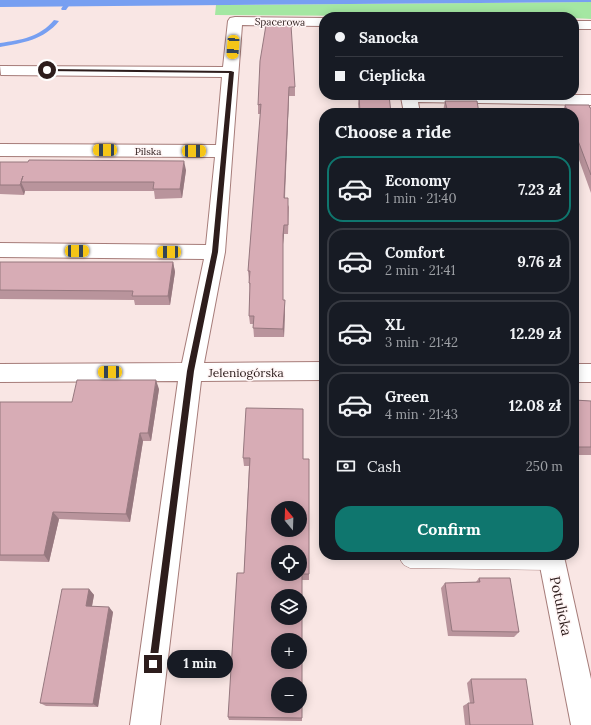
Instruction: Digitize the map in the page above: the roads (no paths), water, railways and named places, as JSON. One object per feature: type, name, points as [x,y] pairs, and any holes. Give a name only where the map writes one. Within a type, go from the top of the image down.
[{"type":"street","name":"Spacerowa","points":[[231,72],[236,21],[319,22]]},
{"type":"street","points":[[579,25],[591,25]]},
{"type":"street","points":[[1,70],[231,72],[215,252],[191,371],[145,725]]},
{"type":"street","points":[[579,100],[591,100]]},
{"type":"street","name":"Pilska","points":[[0,150],[224,151]]},
{"type":"street","points":[[0,250],[215,252]]},
{"type":"street","name":"Jeleniogórska","points":[[0,373],[319,371]]},
{"type":"street","points":[[579,374],[591,373]]},
{"type":"street","name":"Potulicka","points":[[552,561],[586,725]]},
{"type":"lane","name":"Potulicka","points":[[481,560],[552,561]]},
{"type":"water","points":[[0,0],[591,0],[591,2],[0,7]]},
{"type":"waterway","points":[[64,9],[70,0]]},
{"type":"waterway","points":[[0,45],[24,41],[39,36],[56,21]]}]
